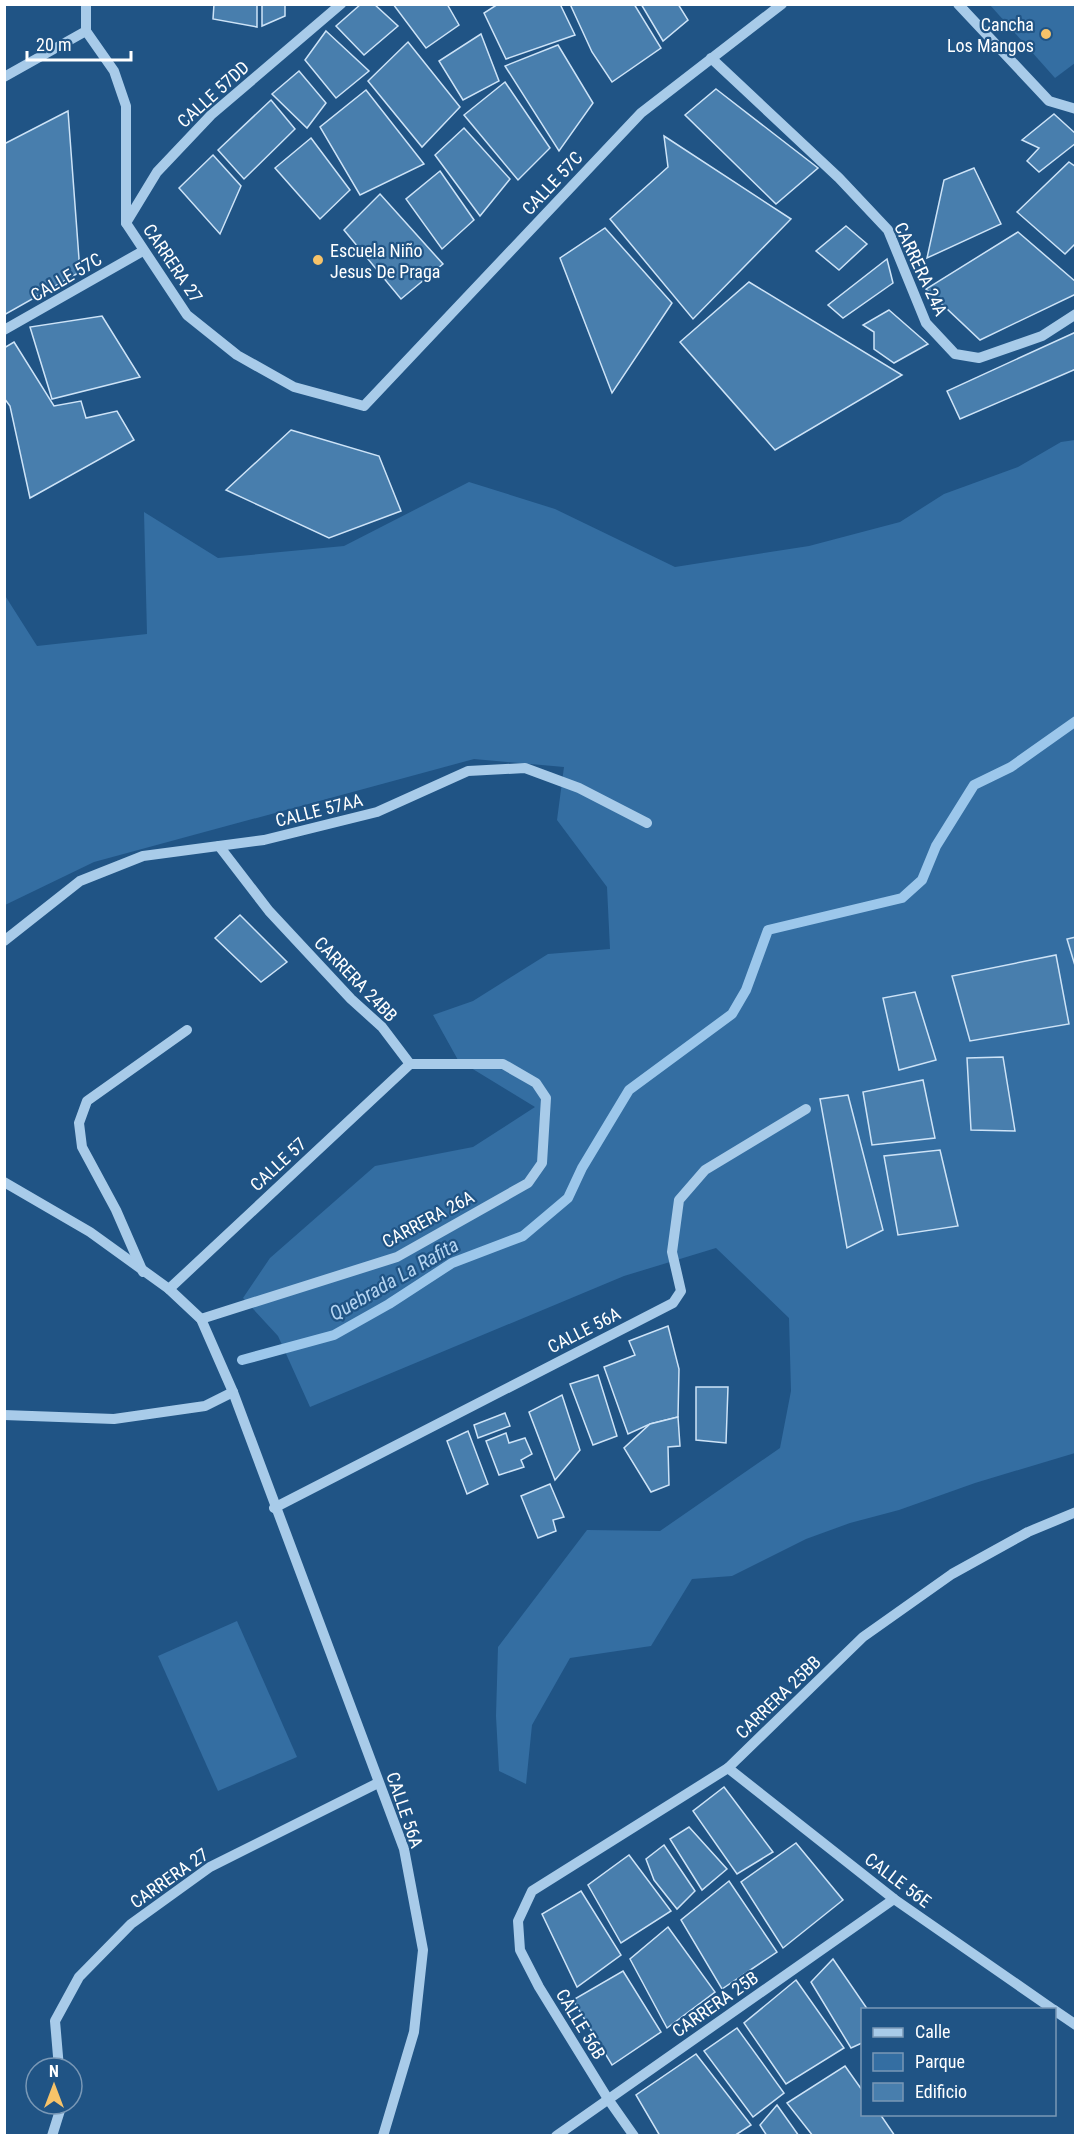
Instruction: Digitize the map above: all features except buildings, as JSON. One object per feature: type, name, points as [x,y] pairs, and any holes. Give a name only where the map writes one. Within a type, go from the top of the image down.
[{"type":"street","points":[[4,77],[86,31],[86,4]]},
{"type":"street","name":"CALLE 57DD","points":[[126,223],[157,172],[211,115],[341,4]]},
{"type":"street","name":"CALLE 57C","points":[[364,406],[641,113],[783,4]]},
{"type":"street","points":[[958,4],[1049,101],[1076,109]]},
{"type":"street","name":"CARRERA 27","points":[[86,31],[114,71],[126,106],[126,223],[187,315],[237,355],[294,387],[364,406]]},
{"type":"street","name":"CARRERA 24A","points":[[711,58],[839,178],[888,230],[926,323],[955,354],[979,358],[1042,336],[1076,314]]},
{"type":"street","name":"CALLE 57C","points":[[4,330],[143,251]]},
{"type":"street","name":"CALLE 57AA","points":[[4,940],[80,881],[143,856],[264,840],[377,812],[468,771],[525,768],[579,788],[647,823]]},
{"type":"street","name":"CARRERA 24BB","points":[[219,846],[269,911],[351,999],[382,1027],[410,1064]]},
{"type":"street","points":[[143,1272],[116,1210],[82,1147],[79,1123],[87,1101],[187,1030]]},
{"type":"street","name":"CARRERA 26A","points":[[201,1319],[397,1257],[528,1183],[542,1163],[546,1098],[536,1083],[503,1064],[410,1064]]},
{"type":"street","name":"CALLE 57","points":[[169,1289],[410,1064]]},
{"type":"street","name":"CALLE 56A","points":[[274,1508],[674,1303],[681,1291],[672,1252],[679,1200],[705,1170],[806,1109]]},
{"type":"street","points":[[4,1182],[90,1232],[169,1289],[201,1319],[233,1392],[205,1406],[114,1419],[4,1415]]},
{"type":"street","name":"CALLE 56A","points":[[233,1392],[274,1508],[404,1850],[423,1950],[414,2032],[383,2136]]},
{"type":"street","name":"CARRERA 25BB","points":[[519,1921],[532,1891],[728,1768],[863,1637],[952,1574],[1029,1532],[1076,1512]]},
{"type":"street","name":"CALLE 56E","points":[[728,1768],[894,1899],[1051,2008]]},
{"type":"street","name":"CARRERA 27","points":[[58,2056],[55,2021],[79,1977],[131,1924],[210,1867],[378,1783]]},
{"type":"street","name":"CARRERA 25B","points":[[556,2136],[894,1899]]},
{"type":"street","name":"CALLE 56B","points":[[519,1921],[520,1950],[539,1987],[608,2099],[634,2136]]},
{"type":"street","name":"CALLE 56E","points":[[1056,2011],[1074,2023]]},
{"type":"street","points":[[52,2136],[58,2116]]},
{"type":"green space","name":"Cancha Los Mangos","points":[[990,5],[1075,5],[1075,63],[1055,78]]},
{"type":"green space","points":[[1075,440],[1075,1453],[975,1483],[899,1510],[850,1523],[806,1539],[732,1576],[692,1579],[651,1646],[570,1658],[532,1725],[526,1784],[499,1771],[496,1716],[498,1647],[587,1530],[660,1531],[780,1448],[791,1391],[789,1318],[716,1248],[624,1276],[310,1407],[278,1336],[243,1298],[270,1258],[375,1166],[473,1147],[535,1107],[458,1060],[433,1015],[473,1001],[548,954],[610,949],[607,887],[557,820],[564,767],[474,759],[94,862],[5,905],[4,594],[37,646],[147,634],[144,512],[218,558],[344,546],[469,482],[555,509],[675,567],[809,546],[900,522],[944,494],[1018,467],[1061,442]]},
{"type":"green space","points":[[237,1621],[297,1757],[218,1791],[158,1656]]},
{"type":"waterway","name":"Quebrada La Rafita","points":[[242,1360],[334,1335],[389,1304],[452,1263],[523,1236],[568,1198],[582,1168],[629,1090],[732,1014],[746,990],[768,930],[902,898],[922,880],[936,846],[974,785],[1011,767],[1076,721]]},
{"type":"place","name":"Cancha Los Mangos","points":[[1046,34]]},
{"type":"place","name":"Escuela Niño Jesus De Praga","points":[[318,260]]}]
